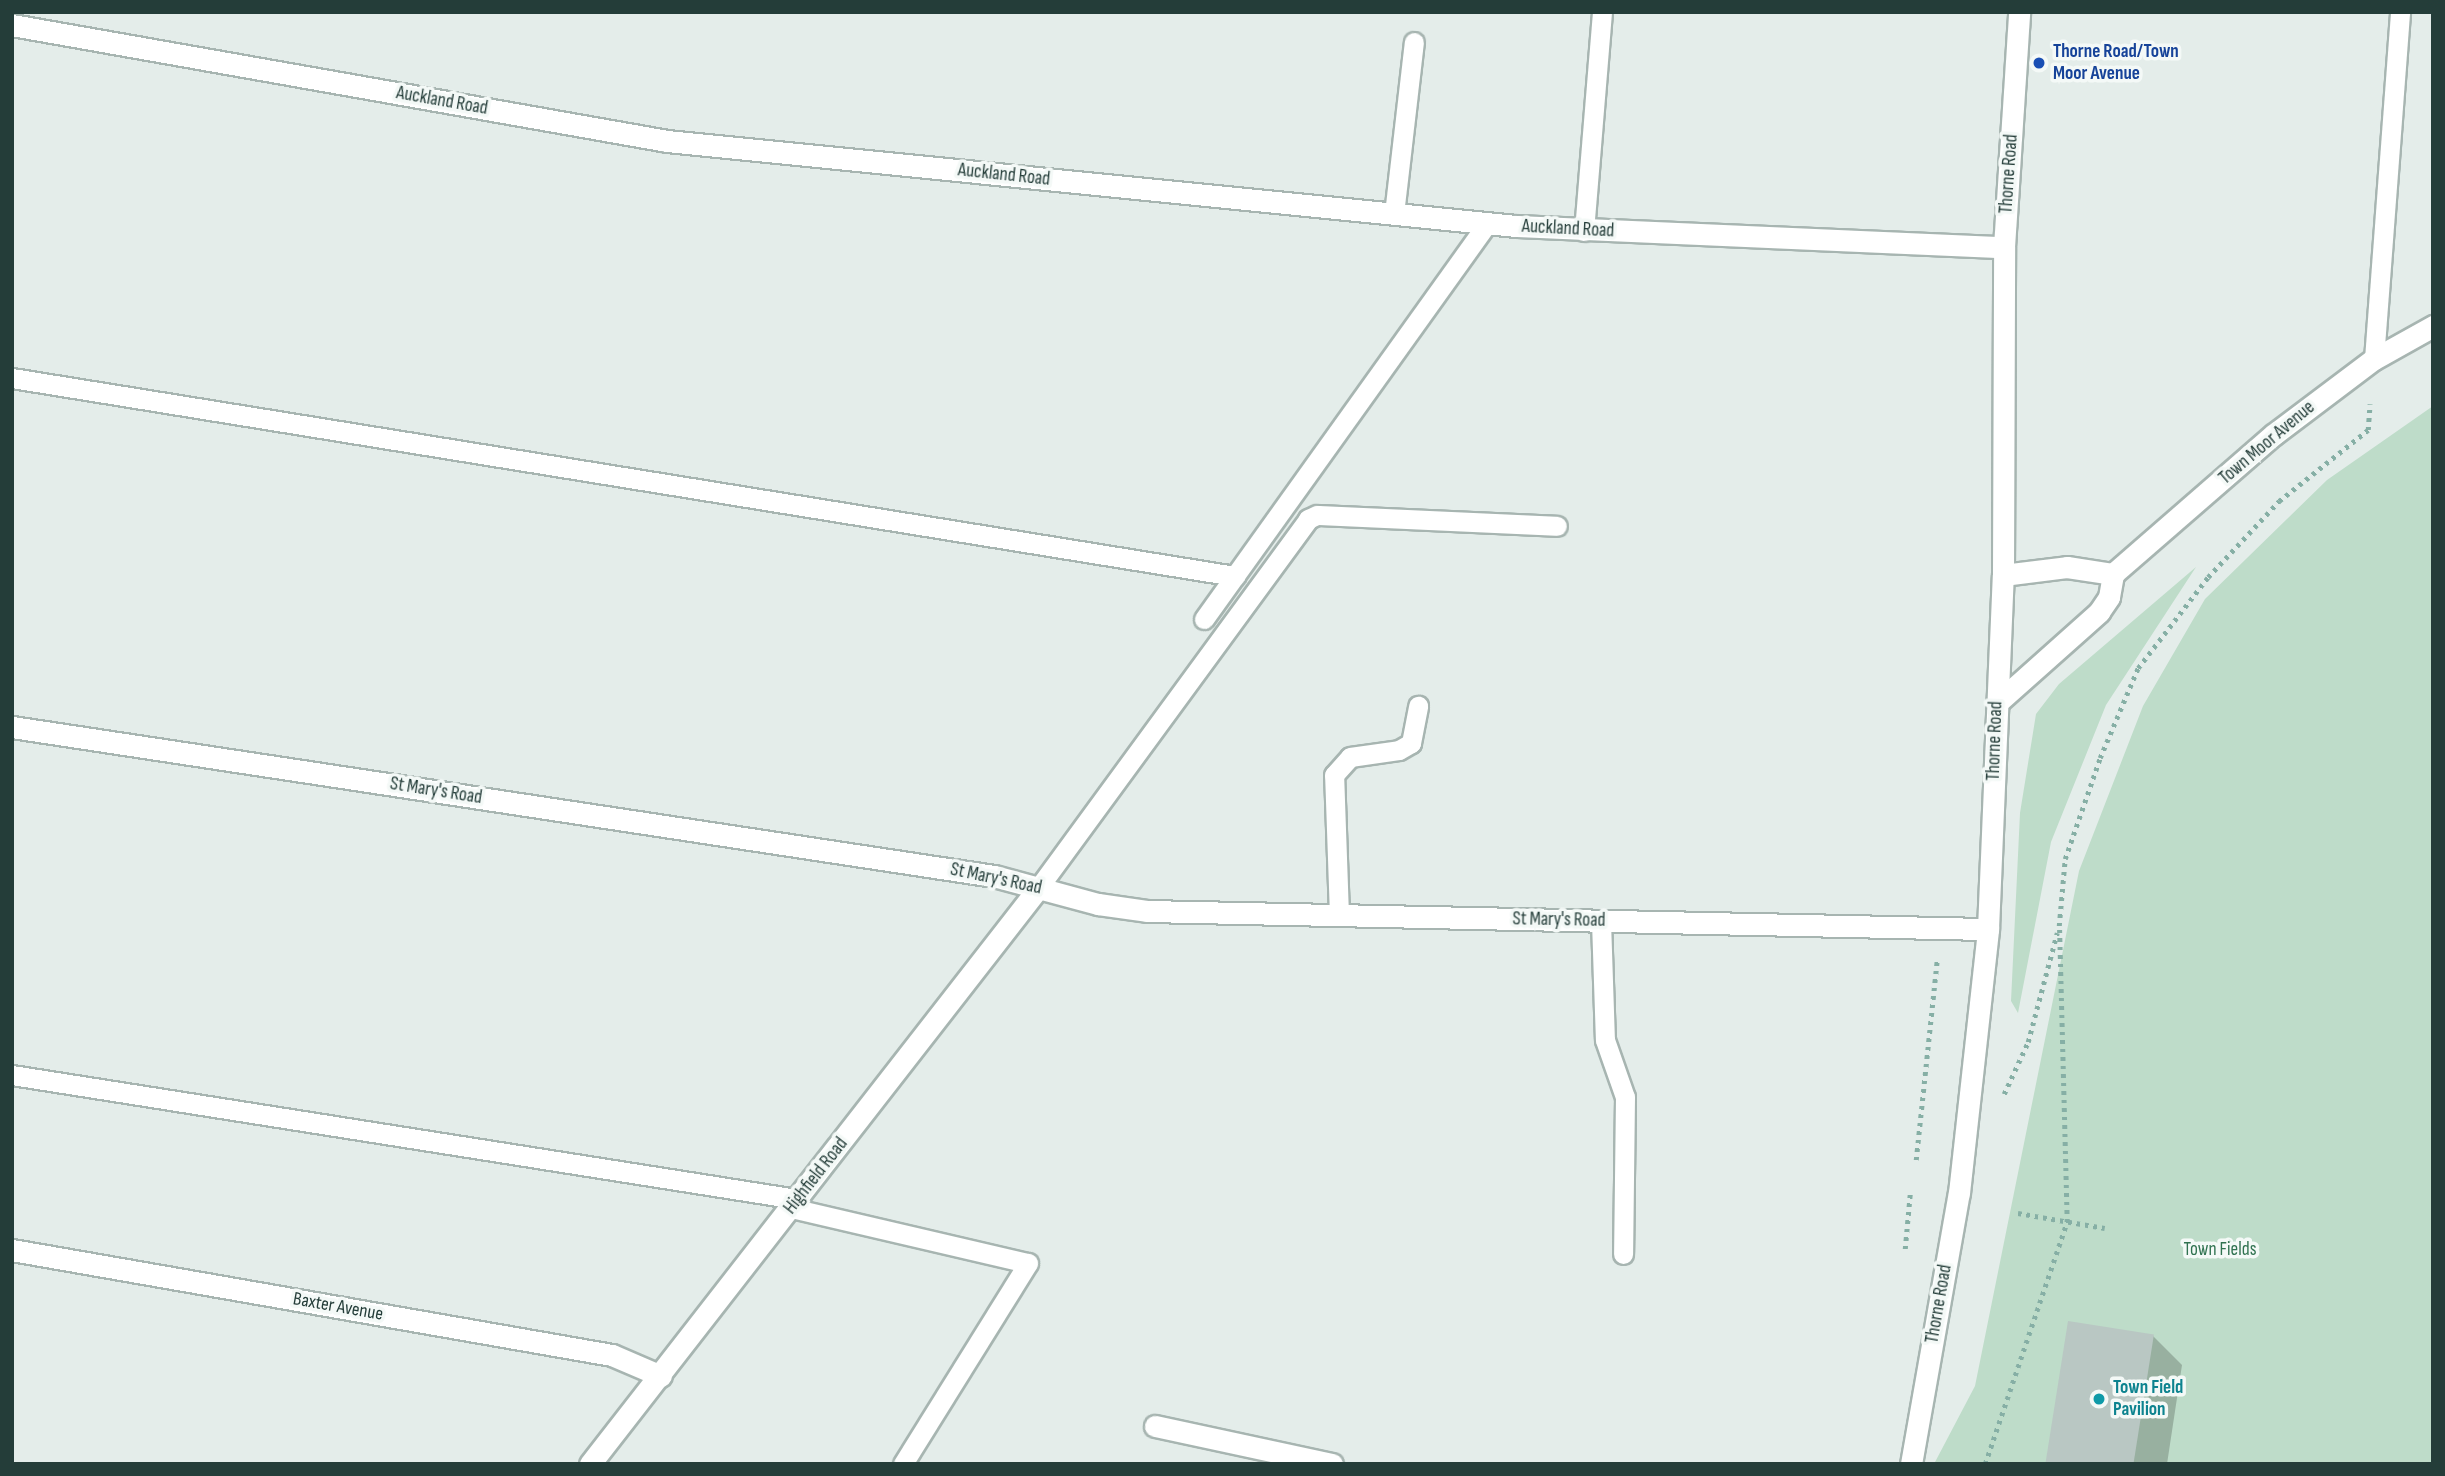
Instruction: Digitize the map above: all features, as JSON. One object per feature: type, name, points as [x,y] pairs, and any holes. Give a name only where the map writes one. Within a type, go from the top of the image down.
[{"type":"street","name":"Thorne Road","points":[[1911,1464],[1959,1193],[1988,929],[2003,575],[2004,247],[2020,12]]},
{"type":"street","name":"Auckland Road","points":[[12,25],[667,141],[1584,231],[2004,247]]},
{"type":"street","name":"Town Moor Avenue","points":[[2113,574],[2273,435],[2374,359],[2433,326]]},
{"type":"street","points":[[1997,703],[2099,612],[2109,597],[2113,574],[2082,567],[2003,575]]},
{"type":"street","name":"St Mary's Road","points":[[12,727],[994,876],[1098,904],[1147,911],[1988,929]]},
{"type":"street","name":"Highfield Road","points":[[590,1464],[1039,887]]},
{"type":"street","name":"Baxter Avenue","points":[[12,1250],[612,1355],[661,1376]]},
{"type":"street","points":[[1155,1426],[1332,1464]]},
{"type":"lane","points":[[1584,231],[1602,12]]},
{"type":"lane","points":[[2374,359],[2400,12]]},
{"type":"lane","points":[[1394,214],[1414,42]]},
{"type":"lane","points":[[1205,619],[1488,223]]},
{"type":"lane","points":[[12,378],[1235,576]]},
{"type":"lane","points":[[1039,887],[1308,519],[1317,515],[1557,526]]},
{"type":"lane","points":[[1339,915],[1334,775],[1350,757],[1399,750],[1411,743],[1418,706]]},
{"type":"lane","points":[[1601,921],[1605,1040],[1625,1097],[1623,1254]]},
{"type":"lane","points":[[12,1075],[794,1203],[1028,1263],[903,1464]]},
{"type":"path","points":[[1985,1464],[2067,1222],[2059,926],[2065,859],[2138,668],[2208,577],[2279,501],[2368,430],[2374,359]]},
{"type":"path","points":[[1999,1105],[2028,1042],[2059,926]]},
{"type":"path","points":[[1916,1160],[1940,928]]},
{"type":"path","points":[[1905,1249],[1910,1194]]},
{"type":"path","points":[[2018,1213],[2105,1228]]},
{"type":"green space","name":"Town Fields","points":[[2433,406],[2433,1464],[1934,1464],[1975,1386],[2079,871],[2143,706],[2205,599],[2327,480]]},
{"type":"green space","points":[[2196,567],[2106,705],[2051,842],[2018,1013],[2011,1001],[2020,813],[2036,714],[2059,684]]},
{"type":"building","name":"Town Field Pavilion","points":[[2068,1321],[2154,1335],[2133,1464],[2045,1464]]},
{"type":"place","name":"Thorne Road/Town Moor Avenue","points":[[2039,63]]},
{"type":"place","name":"Town Field Pavilion","points":[[2099,1399]]}]
